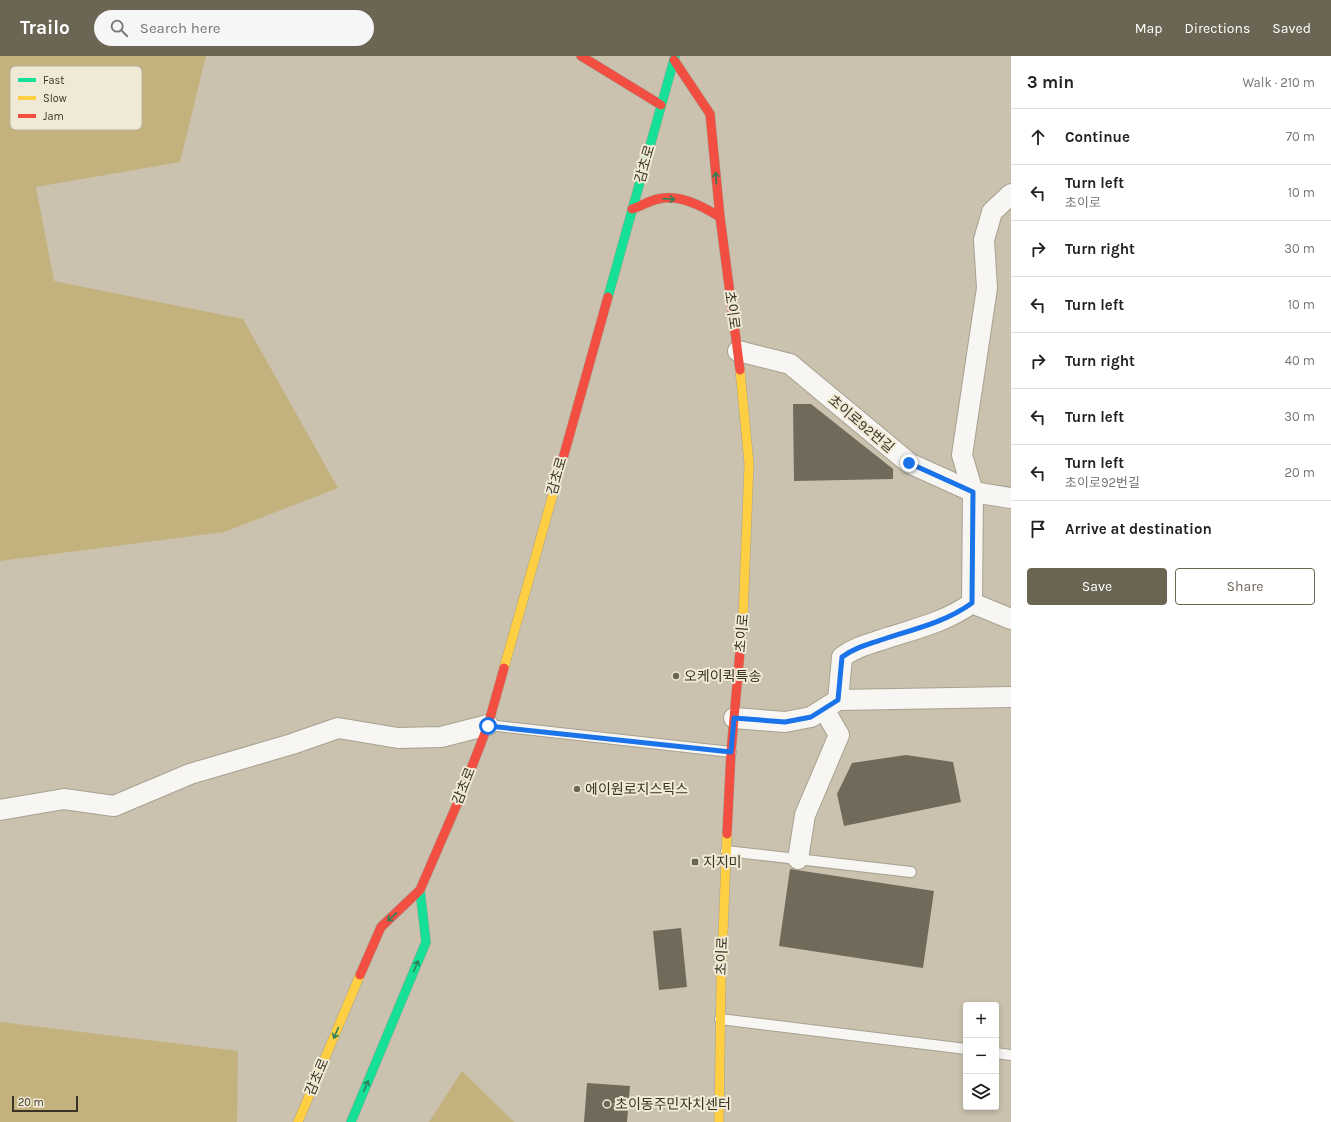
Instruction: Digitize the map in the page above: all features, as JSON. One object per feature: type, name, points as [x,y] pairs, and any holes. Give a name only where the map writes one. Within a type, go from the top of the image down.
[{"type":"main road","points":[[582,56],[661,105]]},
{"type":"main road","name":"감초로","points":[[298,1122],[381,927],[420,890],[488,726],[674,58]]},
{"type":"main road","name":"초이로","points":[[674,58],[710,114],[720,216],[738,351],[749,464],[744,601],[731,752],[726,851],[720,1019],[719,1122]]},
{"type":"main road","points":[[632,209],[660,199],[686,200],[702,205],[720,216]]},
{"type":"main road","name":"감초로","points":[[351,1122],[426,942],[420,890]]},
{"type":"street","points":[[972,603],[973,492],[962,455],[987,288],[984,240],[992,212],[1011,194]]},
{"type":"street","name":"초이로92번길","points":[[738,351],[790,364],[909,463],[973,492],[1011,498]]},
{"type":"street","points":[[972,603],[1011,619]]},
{"type":"street","points":[[798,859],[805,815],[839,735],[831,705],[842,657],[854,648],[933,624],[958,613],[972,603]]},
{"type":"street","points":[[734,718],[785,722],[811,717],[831,705],[1011,697]]},
{"type":"street","points":[[0,810],[64,799],[114,806],[190,774],[292,744],[338,728],[398,738],[441,737],[488,726]]},
{"type":"lane","points":[[488,726],[731,752]]},
{"type":"lane","points":[[726,851],[911,872]]},
{"type":"lane","points":[[720,1019],[963,1049]]},
{"type":"lane","points":[[999,1053],[1011,1055]]},
{"type":"shaded area","points":[[0,56],[206,56],[180,162],[36,187],[54,281],[243,319],[338,488],[224,532],[0,561]]},
{"type":"shaded area","points":[[0,1022],[238,1051],[237,1122],[0,1122]]},
{"type":"shaded area","points":[[462,1071],[514,1122],[429,1122]]},
{"type":"building","points":[[793,404],[811,404],[893,469],[893,479],[794,481]]},
{"type":"building","points":[[906,755],[953,762],[961,802],[844,826],[837,794],[852,763]]},
{"type":"building","points":[[790,869],[934,891],[923,968],[779,946]]},
{"type":"building","points":[[681,928],[687,987],[659,990],[653,931]]},
{"type":"building","name":"초이동주민자치센터","points":[[587,1083],[630,1086],[627,1122],[584,1122]]},
{"type":"traffic: fast","points":[[608,297],[675,56]]},
{"type":"traffic: fast","points":[[351,1122],[426,942],[420,890]]},
{"type":"traffic: slow","points":[[740,370],[749,464],[743,618]]},
{"type":"traffic: slow","points":[[504,668],[555,487]]},
{"type":"traffic: slow","points":[[719,1122],[721,983],[727,834]]},
{"type":"traffic: slow","points":[[298,1122],[360,975]]},
{"type":"traffic: jam","points":[[581,56],[661,105]]},
{"type":"traffic: jam","points":[[674,60],[710,114],[720,217],[740,370]]},
{"type":"traffic: jam","points":[[632,209],[658,199],[674,198],[698,205],[720,217]]},
{"type":"traffic: jam","points":[[555,487],[608,297]]},
{"type":"traffic: jam","points":[[727,834],[731,752],[743,618]]},
{"type":"traffic: jam","points":[[360,975],[381,927],[420,890],[461,795],[488,725],[504,668]]},
{"type":"place","name":"오케이퀵특송","points":[[676,676]]},
{"type":"place","name":"에이원로지스틱스","points":[[577,789]]},
{"type":"place","name":"지지미","points":[[695,862]]},
{"type":"place","name":"초이동주민자치센터","points":[[607,1104]]},
{"type":"route","points":[[488,726],[731,752],[734,718],[785,722],[811,717],[838,700],[842,657],[854,648],[933,624],[958,613],[972,603],[973,492],[909,463]]}]
